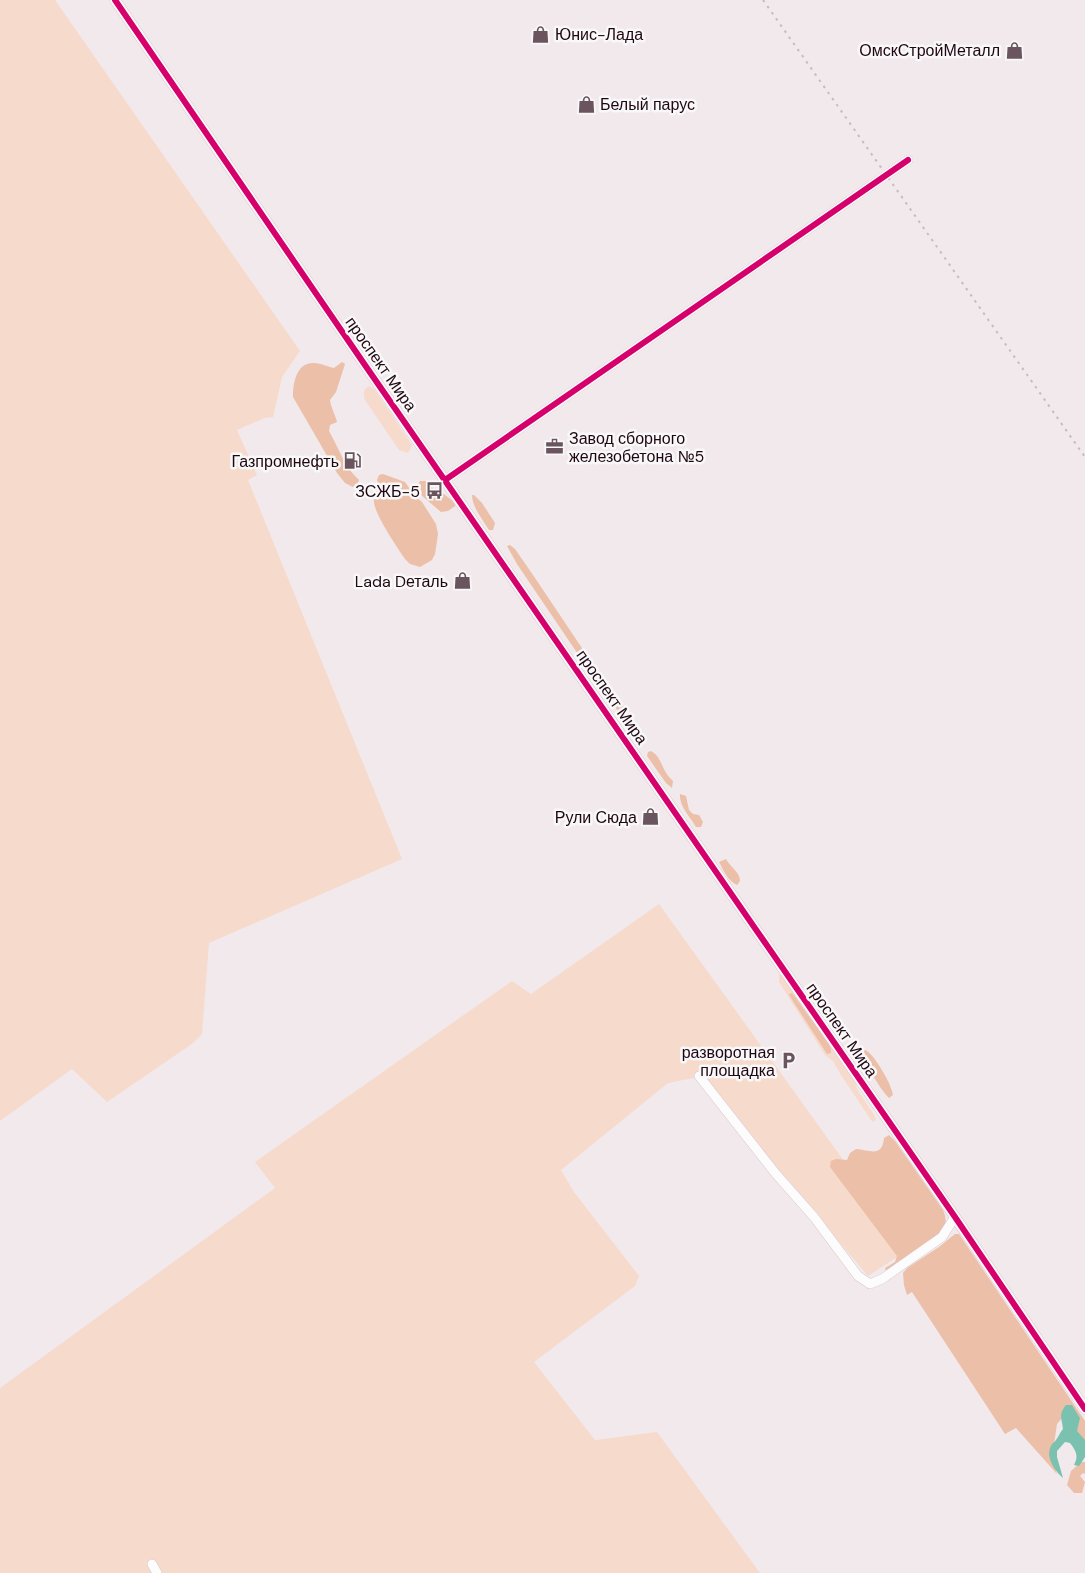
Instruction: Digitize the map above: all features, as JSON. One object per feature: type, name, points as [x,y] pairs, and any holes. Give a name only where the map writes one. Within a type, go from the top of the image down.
[{"type":"street","name":"проспект Мира","points":[[115,0],[955,1217],[1085,1409]]},
{"type":"street","points":[[445,480],[908,160]]},
{"type":"street","points":[[699,1076],[776,1174],[814,1217],[858,1276],[870,1284],[882,1279],[942,1237],[955,1217]]},
{"type":"street","points":[[152,1564],[157,1573]]},
{"type":"shaded area","points":[[0,0],[55,0],[300,351],[282,377],[273,417],[265,418],[237,430],[257,475],[248,480],[402,859],[209,943],[202,1034],[192,1044],[107,1102],[72,1069],[0,1121]]},
{"type":"shaded area","points":[[342,362],[345,364],[336,392],[330,400],[337,422],[330,425],[329,431],[346,463],[359,480],[357,485],[353,487],[345,483],[337,473],[293,397],[295,380],[303,366],[314,363],[334,368]]},
{"type":"shaded area","points":[[369,386],[375,390],[412,445],[408,453],[399,450],[365,400],[364,392]]},
{"type":"shaded area","points":[[383,474],[405,482],[422,502],[436,524],[438,534],[435,554],[432,560],[420,567],[410,564],[405,559],[375,508],[374,497],[379,487],[377,480],[379,475]]},
{"type":"shaded area","points":[[420,481],[426,481],[437,494],[444,494],[455,503],[455,506],[448,511],[441,512],[420,494],[416,488]]},
{"type":"shaded area","points":[[472,495],[482,503],[495,523],[493,530],[489,530],[478,513],[472,500]]},
{"type":"shaded area","points":[[510,545],[515,549],[533,575],[593,667],[588,669],[517,564],[507,546]]},
{"type":"shaded area","points":[[599,671],[646,739],[644,743],[638,742],[596,677]]},
{"type":"shaded area","points":[[651,751],[658,757],[673,781],[672,788],[666,783],[647,756],[648,752]]},
{"type":"shaded area","points":[[680,794],[686,796],[689,810],[693,814],[699,815],[703,822],[701,827],[696,827],[685,811],[681,803]]},
{"type":"shaded area","points":[[726,859],[739,875],[740,881],[737,885],[728,878],[719,862]]},
{"type":"shaded area","points":[[659,904],[908,1250],[868,1276],[765,1154],[704,1076],[668,1083],[561,1170],[574,1192],[639,1276],[635,1286],[534,1362],[595,1440],[657,1432],[760,1573],[0,1573],[0,1388],[275,1188],[255,1162],[512,981],[531,994]]},
{"type":"shaded area","points":[[779,975],[782,975],[855,1082],[857,1089],[876,1119],[874,1122],[833,1061],[825,1055],[779,982]]},
{"type":"shaded area","points":[[792,993],[829,1044],[831,1053],[827,1054],[791,998],[789,994]]},
{"type":"shaded area","points":[[859,1048],[866,1050],[883,1071],[892,1090],[893,1095],[889,1098],[856,1053]]},
{"type":"shaded area","points":[[889,1135],[943,1210],[946,1220],[943,1229],[934,1240],[886,1271],[885,1268],[895,1262],[897,1256],[830,1167],[831,1161],[836,1159],[847,1160],[850,1153],[856,1149],[878,1151],[883,1144],[884,1138]]},
{"type":"shaded area","points":[[955,1234],[959,1234],[1085,1421],[1085,1442],[1063,1417],[1057,1424],[1052,1458],[1057,1474],[1016,1428],[1005,1434],[912,1292],[907,1295],[903,1273],[907,1268]]},
{"type":"shaded area","points":[[1066,1405],[1072,1405],[1080,1418],[1077,1431],[1085,1440],[1085,1457],[1079,1466],[1074,1465],[1077,1456],[1070,1443],[1065,1442],[1057,1451],[1063,1478],[1054,1468],[1049,1450],[1063,1429],[1061,1414]]},
{"type":"shaded area","points":[[1081,1462],[1085,1462],[1085,1474],[1083,1473],[1080,1476],[1085,1482],[1082,1493],[1074,1493],[1067,1485],[1071,1471]]},
{"type":"railway","points":[[763,0],[1085,457]]},
{"type":"cycle path","points":[[115,0],[367,368],[955,1217],[1085,1409]]},
{"type":"cycle path","points":[[445,480],[908,160]]},
{"type":"place","name":"Юнис-Лада","points":[[541,34]]},
{"type":"place","name":"ОмскСтройМеталл","points":[[1014,50]]},
{"type":"place","name":"Белый парус","points":[[586,104]]},
{"type":"place","name":"Завод сборного железобетона №5","points":[[555,447]]},
{"type":"place","name":"Газпромнефть","points":[[353,461]]},
{"type":"place","name":"ЗСЖБ-5","points":[[434,491]]},
{"type":"place","name":"Lada Dеталь","points":[[462,581]]},
{"type":"place","name":"Рули Сюда","points":[[651,817]]},
{"type":"place","name":"разворотная площадка","points":[[789,1061]]}]
